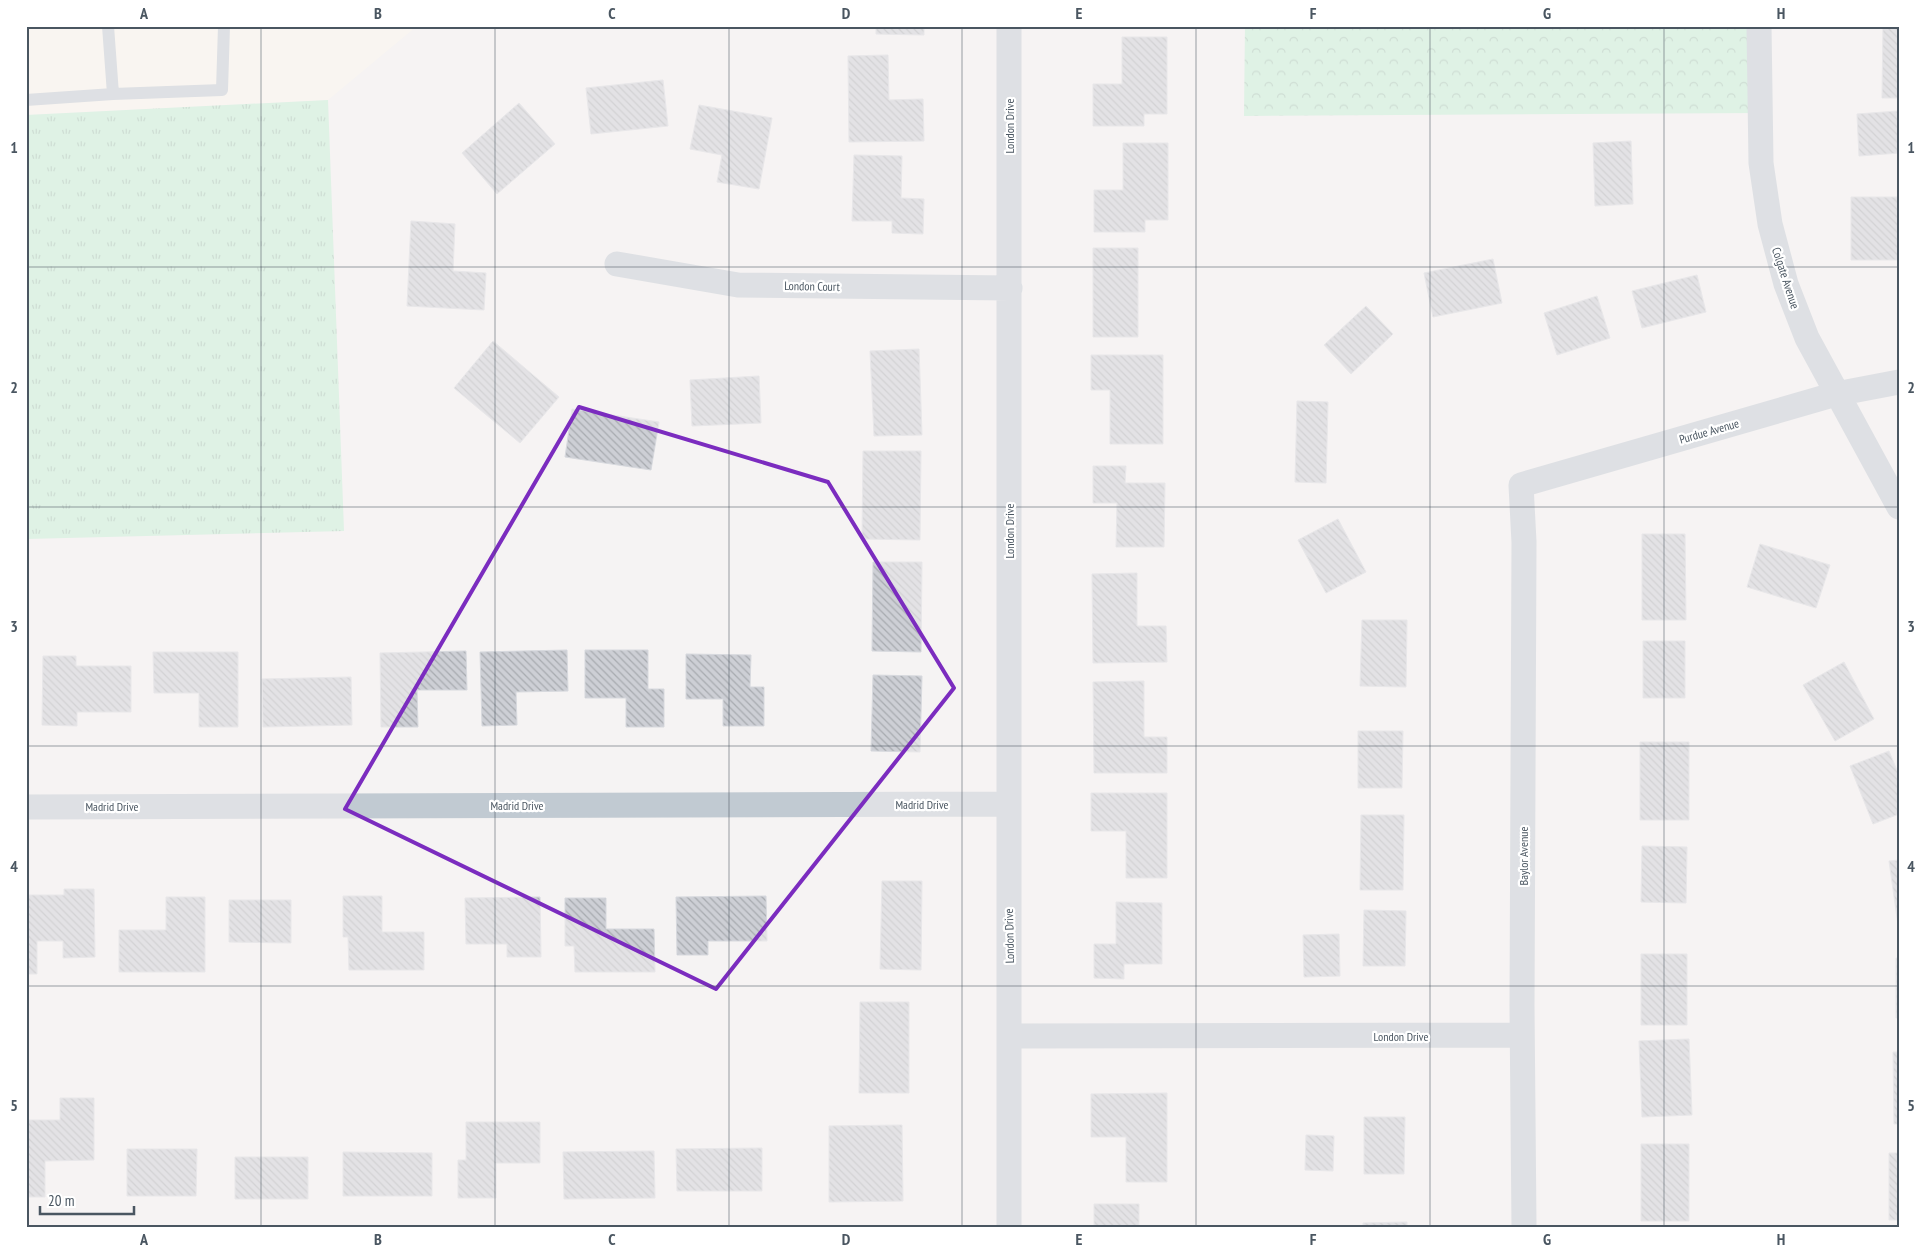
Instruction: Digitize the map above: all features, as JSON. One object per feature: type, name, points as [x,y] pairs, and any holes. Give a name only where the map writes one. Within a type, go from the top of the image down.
[{"type":"street","name":"London Drive","points":[[1009,26],[1009,1227]]},
{"type":"street","name":"Colgate Avenue","points":[[1759,26],[1761,163],[1770,224],[1786,284],[1807,338],[1899,507]]},
{"type":"street","name":"London Court","points":[[617,264],[738,285],[1010,288]]},
{"type":"street","name":"Purdue Avenue","points":[[1521,485],[1836,394],[1899,382]]},
{"type":"street","name":"Baylor Avenue","points":[[1521,485],[1524,542],[1522,1035],[1524,1227]]},
{"type":"street","name":"Madrid Drive","points":[[26,807],[1008,804]]},
{"type":"street","name":"London Drive","points":[[1010,1036],[1522,1035]]},
{"type":"lane","points":[[108,26],[113,94]]},
{"type":"lane","points":[[26,100],[113,94],[222,90],[224,26]]},
{"type":"highlighted area","points":[[579,407],[828,482],[954,688],[716,989],[345,809]]},
{"type":"shaded area","points":[[26,26],[417,26],[328,100],[26,115]]},
{"type":"green space","points":[[1245,26],[1759,26],[1759,113],[1244,116]]},
{"type":"green space","points":[[328,100],[344,531],[26,539],[26,115]]},
{"type":"building","points":[[876,26],[924,26],[924,35],[876,34]]},
{"type":"building","points":[[1883,26],[1899,26],[1899,98],[1882,98]]},
{"type":"building","points":[[1122,37],[1167,37],[1167,114],[1144,114],[1144,126],[1093,126],[1093,84],[1122,84]]},
{"type":"building","points":[[888,55],[889,100],[923,99],[924,141],[849,142],[848,56]]},
{"type":"building","points":[[663,80],[668,126],[591,134],[586,88]]},
{"type":"building","points":[[519,103],[555,144],[497,194],[462,153]]},
{"type":"building","points":[[699,105],[772,118],[759,189],[717,182],[722,155],[690,149]]},
{"type":"building","points":[[1898,111],[1899,153],[1859,156],[1857,114]]},
{"type":"building","points":[[1631,141],[1633,204],[1595,206],[1593,143]]},
{"type":"building","points":[[1123,143],[1168,143],[1168,220],[1145,220],[1145,232],[1094,232],[1094,190],[1123,190]]},
{"type":"building","points":[[854,155],[902,156],[901,198],[924,199],[923,234],[892,233],[892,221],[852,221]]},
{"type":"building","points":[[1851,197],[1899,197],[1899,260],[1851,260]]},
{"type":"building","points":[[411,221],[455,224],[453,271],[486,273],[484,310],[407,306]]},
{"type":"building","points":[[1093,248],[1138,248],[1138,337],[1093,337]]},
{"type":"building","points":[[1493,259],[1502,303],[1433,317],[1424,273]]},
{"type":"building","points":[[1697,275],[1706,312],[1642,328],[1632,291]]},
{"type":"building","points":[[1597,296],[1610,338],[1557,355],[1544,313]]},
{"type":"building","points":[[1366,306],[1393,334],[1351,374],[1324,345]]},
{"type":"building","points":[[493,341],[559,397],[520,443],[454,388]]},
{"type":"building","points":[[919,349],[922,435],[874,436],[870,351]]},
{"type":"building","points":[[1091,355],[1163,355],[1163,444],[1110,444],[1110,390],[1091,390]]},
{"type":"building","points":[[759,376],[761,423],[692,426],[690,380]]},
{"type":"building","points":[[1297,401],[1328,402],[1326,483],[1295,482]]},
{"type":"building","points":[[572,409],[659,422],[651,470],[565,457]]},
{"type":"building","points":[[863,451],[921,451],[920,540],[862,539]]},
{"type":"building","points":[[1093,466],[1126,466],[1125,483],[1165,483],[1164,547],[1116,547],[1117,503],[1093,503]]},
{"type":"building","points":[[1338,519],[1366,572],[1326,593],[1298,540]]},
{"type":"building","points":[[1642,534],[1685,534],[1686,620],[1642,620]]},
{"type":"building","points":[[1760,544],[1830,565],[1816,608],[1747,587]]},
{"type":"building","points":[[873,562],[922,562],[921,652],[872,651]]},
{"type":"building","points":[[1137,573],[1137,626],[1166,626],[1167,662],[1093,663],[1092,574]]},
{"type":"building","points":[[1362,620],[1407,620],[1406,687],[1360,686]]},
{"type":"building","points":[[1643,641],[1685,641],[1685,698],[1643,698]]},
{"type":"building","points":[[567,650],[568,691],[516,692],[517,725],[482,726],[480,652]]},
{"type":"building","points":[[585,650],[648,650],[648,689],[664,689],[664,727],[626,727],[626,698],[585,698]]},
{"type":"building","points":[[466,651],[467,690],[417,690],[418,727],[381,727],[380,653]]},
{"type":"building","points":[[153,652],[238,652],[238,727],[199,727],[199,693],[154,693]]},
{"type":"building","points":[[686,654],[751,655],[750,687],[764,687],[764,726],[723,726],[723,699],[686,699]]},
{"type":"building","points":[[43,656],[76,656],[76,666],[131,666],[131,712],[77,712],[77,726],[42,725]]},
{"type":"building","points":[[1844,662],[1874,719],[1835,741],[1803,685]]},
{"type":"building","points":[[873,675],[922,676],[920,752],[871,751]]},
{"type":"building","points":[[351,677],[352,725],[263,727],[262,679]]},
{"type":"building","points":[[1144,681],[1144,737],[1167,737],[1167,773],[1094,773],[1093,682]]},
{"type":"building","points":[[1358,731],[1403,731],[1402,788],[1358,788]]},
{"type":"building","points":[[1640,742],[1689,742],[1689,820],[1640,820]]},
{"type":"building","points":[[1889,751],[1899,775],[1899,814],[1873,824],[1850,766]]},
{"type":"building","points":[[1091,793],[1167,793],[1167,878],[1126,878],[1126,831],[1091,831]]},
{"type":"building","points":[[1361,815],[1404,815],[1403,890],[1360,890]]},
{"type":"building","points":[[1642,846],[1687,847],[1686,903],[1641,902]]},
{"type":"building","points":[[1899,860],[1899,925],[1898,925],[1889,861]]},
{"type":"building","points":[[882,881],[922,881],[921,970],[880,969]]},
{"type":"building","points":[[64,889],[94,889],[95,957],[63,958],[63,941],[37,941],[37,974],[26,974],[26,895],[64,895]]},
{"type":"building","points":[[343,896],[382,896],[382,932],[424,932],[424,970],[349,970],[348,937],[343,937]]},
{"type":"building","points":[[766,896],[767,941],[708,941],[708,955],[677,955],[676,897]]},
{"type":"building","points":[[166,897],[205,897],[205,972],[119,972],[119,930],[166,930]]},
{"type":"building","points":[[540,897],[541,957],[507,957],[507,944],[466,944],[465,898]]},
{"type":"building","points":[[565,898],[606,898],[606,929],[654,929],[655,972],[575,972],[574,946],[565,946]]},
{"type":"building","points":[[229,900],[291,900],[291,943],[229,942]]},
{"type":"building","points":[[1116,902],[1162,903],[1162,964],[1124,964],[1124,979],[1094,978],[1094,944],[1116,944]]},
{"type":"building","points":[[1364,910],[1406,911],[1405,966],[1363,966]]},
{"type":"building","points":[[1339,934],[1340,976],[1304,977],[1303,935]]},
{"type":"building","points":[[1641,954],[1687,954],[1687,1025],[1641,1025]]},
{"type":"building","points":[[1896,958],[1899,958],[1899,1018],[1896,1018]]},
{"type":"building","points":[[860,1002],[909,1002],[909,1093],[859,1093]]},
{"type":"building","points":[[1689,1039],[1692,1115],[1642,1117],[1639,1041]]},
{"type":"building","points":[[1893,1052],[1899,1052],[1899,1124],[1894,1124]]},
{"type":"building","points":[[1167,1093],[1167,1182],[1126,1182],[1126,1137],[1091,1137],[1091,1094]]},
{"type":"building","points":[[60,1098],[94,1098],[94,1160],[45,1161],[45,1197],[26,1197],[26,1120],[60,1120]]},
{"type":"building","points":[[1364,1117],[1405,1117],[1404,1174],[1364,1174]]},
{"type":"building","points":[[466,1122],[540,1122],[540,1163],[496,1163],[496,1198],[458,1198],[458,1160],[466,1160]]},
{"type":"building","points":[[902,1125],[903,1201],[829,1202],[829,1126]]},
{"type":"building","points":[[1306,1135],[1334,1136],[1333,1171],[1305,1170]]},
{"type":"building","points":[[1641,1144],[1689,1144],[1689,1221],[1641,1221]]},
{"type":"building","points":[[762,1148],[762,1191],[677,1191],[676,1149]]},
{"type":"building","points":[[127,1149],[197,1149],[196,1196],[127,1196]]},
{"type":"building","points":[[654,1151],[655,1198],[564,1199],[563,1152]]},
{"type":"building","points":[[343,1152],[432,1153],[432,1196],[343,1196]]},
{"type":"building","points":[[1889,1153],[1899,1153],[1899,1220],[1889,1220]]},
{"type":"building","points":[[235,1157],[308,1157],[308,1199],[235,1199]]},
{"type":"building","points":[[1094,1204],[1139,1204],[1139,1227],[1094,1227]]},
{"type":"building","points":[[1407,1222],[1407,1227],[1363,1227],[1363,1223]]}]
